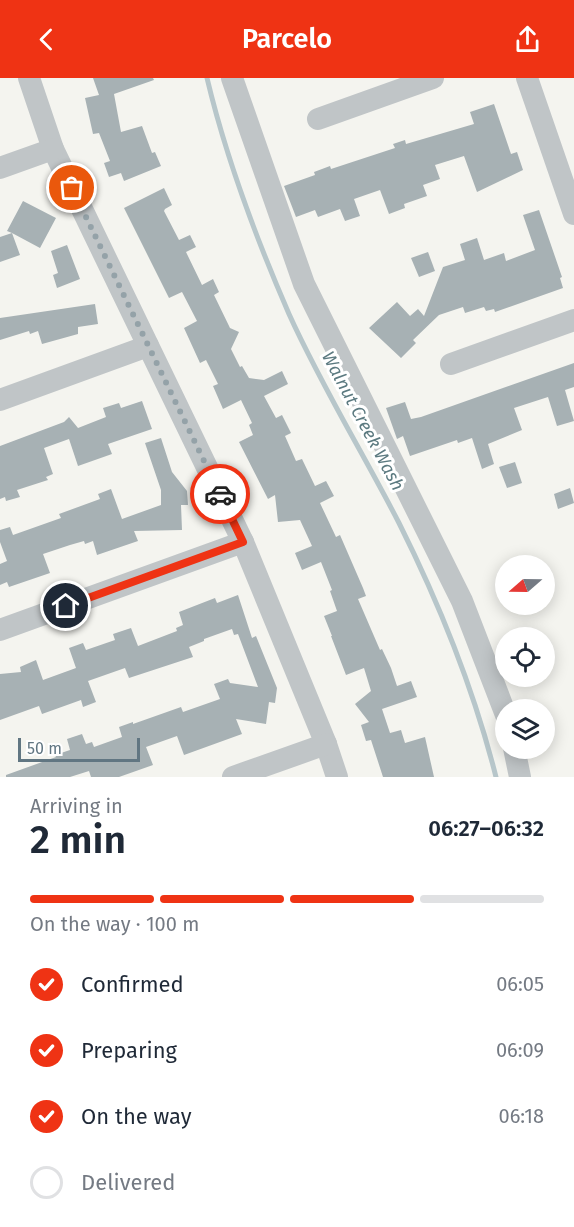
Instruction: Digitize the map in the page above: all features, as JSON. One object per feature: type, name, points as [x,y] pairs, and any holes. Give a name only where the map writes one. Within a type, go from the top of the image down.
[{"type":"street","points":[[29,78],[53,149],[243,542],[326,744],[337,777]]},
{"type":"street","points":[[232,78],[304,284],[462,601],[500,699]]},
{"type":"street","points":[[318,119],[434,78]]},
{"type":"street","points":[[527,78],[574,214]]},
{"type":"street","points":[[0,168],[53,149]]},
{"type":"street","points":[[451,364],[574,320]]},
{"type":"street","points":[[0,400],[148,346]]},
{"type":"street","points":[[0,630],[243,542]]},
{"type":"street","points":[[233,777],[326,744]]},
{"type":"street","points":[[516,759],[520,777]]},
{"type":"building","points":[[93,78],[153,78],[154,80],[114,94],[121,132],[142,126],[152,153],[155,152],[161,166],[124,181],[121,173],[109,177],[104,163],[110,161],[99,133],[93,134],[85,98],[99,95]]},
{"type":"building","points":[[494,104],[511,154],[517,152],[523,170],[477,192],[464,156],[435,165],[440,179],[423,185],[427,196],[404,204],[405,208],[389,214],[380,190],[354,199],[360,216],[345,221],[340,209],[318,217],[315,210],[296,217],[284,186],[315,175],[314,172],[330,166],[331,169],[395,148],[393,144],[405,140],[406,144],[474,124],[470,112]]},
{"type":"building","points":[[164,188],[172,205],[164,211],[179,240],[190,235],[196,247],[186,252],[202,285],[213,279],[219,292],[214,295],[230,328],[239,332],[231,349],[240,367],[242,366],[249,378],[264,380],[282,371],[288,384],[264,396],[276,418],[282,415],[291,433],[285,436],[296,461],[302,459],[315,486],[326,481],[334,496],[320,503],[336,537],[340,535],[363,588],[366,596],[358,599],[380,650],[382,649],[391,668],[397,686],[411,681],[417,697],[382,709],[390,733],[401,730],[405,743],[425,737],[434,777],[383,777],[371,740],[366,741],[361,725],[369,722],[355,704],[371,691],[364,668],[346,675],[324,616],[337,611],[321,562],[302,570],[295,553],[312,546],[300,520],[278,522],[275,495],[268,499],[239,442],[253,435],[249,425],[252,423],[241,400],[223,409],[213,386],[218,384],[206,360],[200,363],[184,328],[197,321],[182,292],[169,298],[124,208]]},
{"type":"building","points":[[23,201],[56,218],[40,248],[7,231]]},
{"type":"building","points":[[539,210],[562,277],[560,278],[563,288],[495,312],[494,309],[486,311],[484,307],[465,313],[463,307],[439,315],[413,340],[416,343],[401,358],[369,328],[397,302],[410,316],[418,309],[424,316],[443,267],[465,260],[460,244],[477,238],[484,260],[504,253],[506,261],[535,250],[523,215]]},
{"type":"building","points":[[12,233],[20,255],[0,262],[0,237]]},
{"type":"building","points":[[67,245],[80,279],[57,288],[53,275],[58,273],[51,251]]},
{"type":"building","points":[[428,252],[435,271],[419,277],[411,258]]},
{"type":"building","points":[[95,304],[98,324],[78,327],[78,334],[42,344],[38,331],[30,334],[29,331],[0,340],[0,318]]},
{"type":"building","points":[[574,363],[574,387],[565,390],[574,421],[557,426],[548,397],[514,408],[522,430],[488,444],[494,464],[482,469],[472,438],[458,443],[457,440],[410,456],[403,436],[397,439],[386,408],[405,402],[411,419],[421,417]]},
{"type":"building","points":[[142,401],[152,429],[108,444],[112,454],[78,466],[69,439],[44,448],[53,474],[46,477],[48,480],[17,490],[20,497],[6,501],[5,497],[0,499],[0,446],[64,422],[69,417],[78,428],[106,417],[103,408],[119,403],[121,408]]},
{"type":"building","points":[[161,438],[172,472],[187,491],[188,505],[181,505],[182,530],[134,531],[138,541],[97,555],[93,541],[70,545],[43,554],[50,573],[9,587],[7,582],[0,585],[0,564],[7,561],[0,542],[0,530],[10,527],[13,535],[61,518],[59,514],[100,499],[98,494],[111,489],[122,519],[161,505],[161,490],[145,443]]},
{"type":"building","points":[[515,462],[522,483],[507,488],[499,467]]},
{"type":"building","points":[[570,488],[574,503],[558,509],[554,494]]},
{"type":"building","points":[[238,595],[252,638],[256,636],[277,688],[275,703],[269,702],[266,724],[236,719],[242,734],[184,755],[177,736],[146,747],[153,765],[119,777],[91,777],[89,771],[70,777],[6,777],[6,775],[70,750],[67,739],[82,734],[86,744],[92,742],[94,747],[122,737],[119,727],[181,707],[183,712],[220,699],[214,684],[228,679],[230,683],[258,687],[238,634],[234,635],[232,629],[189,647],[193,657],[129,678],[125,668],[88,681],[96,702],[83,707],[81,700],[42,714],[39,706],[0,720],[0,674],[21,672],[20,667],[36,660],[43,680],[76,668],[69,648],[83,643],[86,650],[115,640],[113,634],[131,628],[138,646],[177,631],[176,628],[183,625],[179,612],[215,598],[217,603]]},
{"type":"waterway","name":"Walnut Creek Wash","points":[[207,78],[233,168],[277,285],[315,367],[399,523],[428,584],[466,679],[496,777]]},
{"type":"way so far","points":[[72,188],[220,494]]},
{"type":"route","points":[[66,606],[243,542],[220,494]]}]
